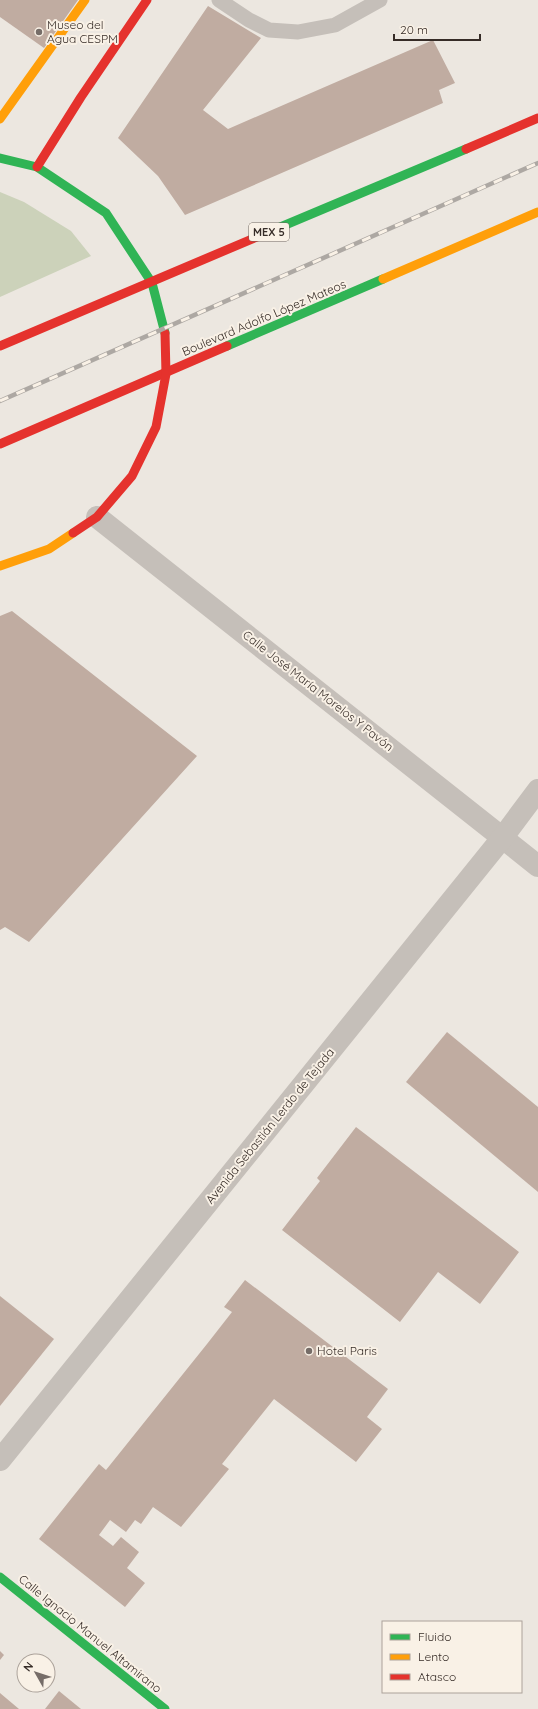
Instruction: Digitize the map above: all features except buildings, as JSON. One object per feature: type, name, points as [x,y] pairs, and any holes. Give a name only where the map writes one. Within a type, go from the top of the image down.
[{"type":"main road","points":[[0,119],[85,0]]},
{"type":"main road","points":[[37,167],[81,98],[147,0]]},
{"type":"main road","name":"MEX 5","points":[[0,346],[152,283],[538,118]]},
{"type":"main road","points":[[0,158],[37,167],[106,213],[152,283],[165,328],[166,374],[156,427],[132,476],[97,517],[49,549],[0,566]]},
{"type":"main road","name":"Boulevard Adolfo López Mateos","points":[[0,444],[166,374],[538,212]]},
{"type":"main road","name":"Calle Ignacio Manuel Altamirano","points":[[0,1577],[165,1709]]},
{"type":"street","name":"Calle José María Morelos Y Pavón","points":[[97,517],[538,866]]},
{"type":"street","name":"Avenida Sebastián Lerdo de Tejada","points":[[0,1460],[502,837],[538,790]]},
{"type":"lane","points":[[220,0],[249,20],[269,30],[298,32],[335,25],[380,0]]},
{"type":"green space","points":[[0,192],[24,202],[71,231],[91,256],[0,297]]},
{"type":"railway","points":[[0,401],[538,163]]},
{"type":"traffic: fast","points":[[259,236],[466,149]]},
{"type":"traffic: fast","points":[[0,158],[37,167],[106,213],[152,283],[165,333]]},
{"type":"traffic: fast","points":[[227,346],[383,279]]},
{"type":"traffic: fast","points":[[0,1577],[165,1709]]},
{"type":"traffic: slow","points":[[0,119],[85,0]]},
{"type":"traffic: slow","points":[[383,279],[538,212]]},
{"type":"traffic: slow","points":[[0,566],[49,549],[73,533]]},
{"type":"traffic: jam","points":[[37,167],[81,97],[147,0]]},
{"type":"traffic: jam","points":[[466,149],[538,118]]},
{"type":"traffic: jam","points":[[0,346],[259,236]]},
{"type":"traffic: jam","points":[[73,533],[97,517],[132,476],[156,427],[166,374],[165,333]]},
{"type":"traffic: jam","points":[[0,444],[227,346]]},
{"type":"place","name":"Museo del Agua CESPM","points":[[39,32]]},
{"type":"place","name":"Hotel Paris","points":[[309,1351]]}]
